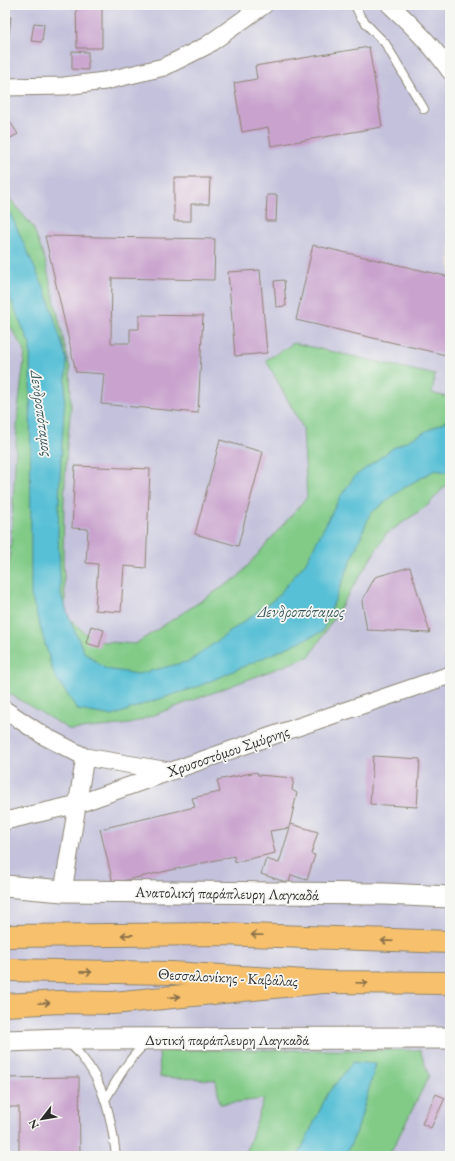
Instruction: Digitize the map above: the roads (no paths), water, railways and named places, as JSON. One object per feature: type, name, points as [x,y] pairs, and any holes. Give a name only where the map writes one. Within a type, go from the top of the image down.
[{"type":"highway","points":[[5,936],[220,934],[450,942]]},
{"type":"highway","name":"Θεσσαλονίκης - Καβάλας","points":[[5,970],[171,973],[323,982],[450,983]]},
{"type":"highway","points":[[5,1005],[60,1002],[113,1003],[323,982]]},
{"type":"street","points":[[5,86],[64,86],[105,81],[164,67],[206,46],[264,5]]},
{"type":"street","points":[[390,5],[430,44],[450,71]]},
{"type":"street","name":"Χρυσοστόμου Σμύρνης","points":[[5,822],[78,804],[450,675]]},
{"type":"street","points":[[5,710],[44,736],[85,757],[171,771]]},
{"type":"street","points":[[63,891],[85,757]]},
{"type":"street","name":"Ανατολική παράπλευρη Λαγκαδά","points":[[5,886],[63,891],[384,894],[450,897]]},
{"type":"street","name":"Δυτική παράπλευρη Λαγκαδά","points":[[5,1041],[65,1039],[450,1038]]},
{"type":"lane","points":[[355,5],[360,16],[370,29],[385,43],[424,109]]},
{"type":"lane","points":[[65,1039],[82,1056],[99,1084],[110,1116],[116,1156]]},
{"type":"lane","points":[[105,1100],[135,1052],[150,1039]]},
{"type":"water","name":"Δενδροπόταμος","points":[[5,209],[11,215],[48,297],[67,361],[58,534],[61,595],[84,652],[106,669],[138,674],[190,661],[276,598],[306,562],[340,497],[354,477],[393,448],[446,421],[450,422],[450,473],[435,470],[403,488],[370,514],[322,632],[197,687],[144,704],[113,716],[78,710],[54,675],[31,595],[30,345],[5,286]]},
{"type":"water","points":[[353,1062],[376,1064],[357,1131],[345,1156],[298,1156],[328,1093]]}]
